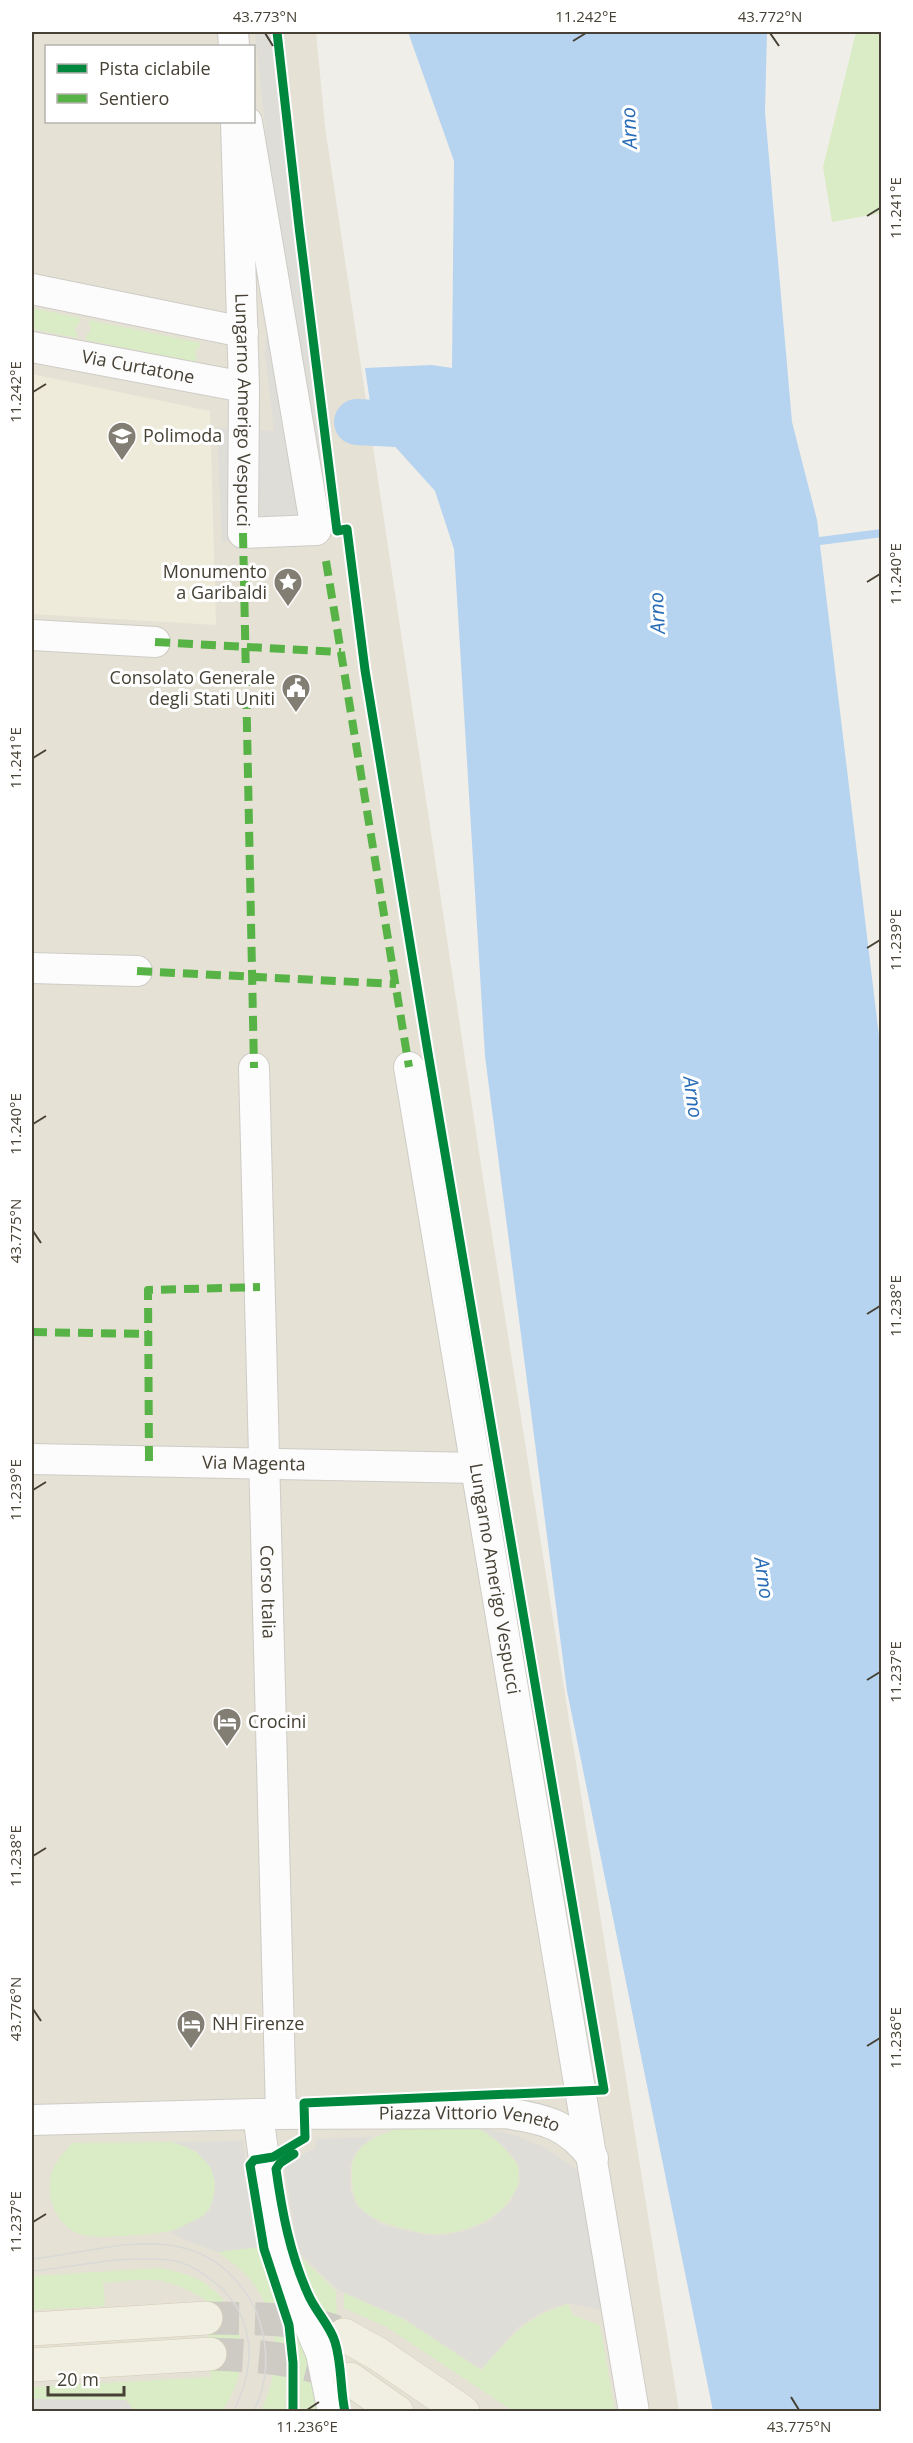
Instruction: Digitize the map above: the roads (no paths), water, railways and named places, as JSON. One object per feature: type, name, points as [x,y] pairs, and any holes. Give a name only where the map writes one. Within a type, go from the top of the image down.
[{"type":"main road","points":[[32,2329],[206,2318]]},
{"type":"main road","points":[[344,2335],[378,2354],[463,2412]]},
{"type":"main road","points":[[32,2365],[210,2354]]},
{"type":"main road","points":[[350,2379],[397,2412]]},
{"type":"street","name":"Lungarno Amerigo Vespucci","points":[[236,123],[244,387],[243,533],[316,530],[247,123]]},
{"type":"street","points":[[32,289],[243,332]]},
{"type":"street","name":"Via Curtatone","points":[[32,347],[244,387]]},
{"type":"street","points":[[32,635],[155,642]]},
{"type":"street","points":[[32,968],[137,971]]},
{"type":"street","name":"Lungarno Amerigo Vespucci","points":[[409,1067],[582,2092]]},
{"type":"street","name":"Corso Italia","points":[[254,1068],[265,1464],[270,2114]]},
{"type":"street","name":"Via Magenta","points":[[32,1459],[477,1468]]},
{"type":"street","name":"Piazza Vittorio Veneto","points":[[582,2092],[634,2412]]},
{"type":"street","name":"Piazza Vittorio Veneto","points":[[32,2120],[270,2114],[505,2113],[537,2118],[560,2126],[573,2134],[593,2158]]},
{"type":"street","points":[[270,2114],[274,2233],[281,2260],[321,2353],[333,2412]]},
{"type":"water","name":"Arno","points":[[408,32],[767,32],[765,112],[792,422],[817,520],[882,1061],[881,2411],[713,2411],[567,1691],[485,1056],[454,549],[435,491],[373,422],[365,368],[432,365],[452,368],[454,161]]},
{"type":"waterway","points":[[357,422],[437,426]]},
{"type":"waterway","points":[[812,542],[882,533]]},
{"type":"tunnel","points":[[206,2318],[259,2319],[311,2324],[344,2335]]},
{"type":"tunnel","points":[[210,2354],[264,2357],[298,2362],[349,2379]]},
{"type":"tram line","points":[[32,2259],[134,2244],[160,2244],[184,2248],[207,2257],[229,2273],[239,2284],[252,2302],[258,2316],[265,2345],[266,2368],[262,2390],[253,2412]]},
{"type":"tram line","points":[[32,2271],[117,2260],[151,2259],[179,2262],[204,2275],[225,2292],[236,2307],[244,2323],[248,2340],[249,2357],[246,2376],[233,2412]]},
{"type":"place","name":"Polimoda","points":[[122,462]]},
{"type":"place","name":"Monumento a Garibaldi","points":[[288,608]]},
{"type":"place","name":"Consolato Generale degli Stati Uniti","points":[[296,714]]},
{"type":"place","name":"Crocini","points":[[227,1748]]},
{"type":"place","name":"NH Firenze","points":[[191,2050]]}]
